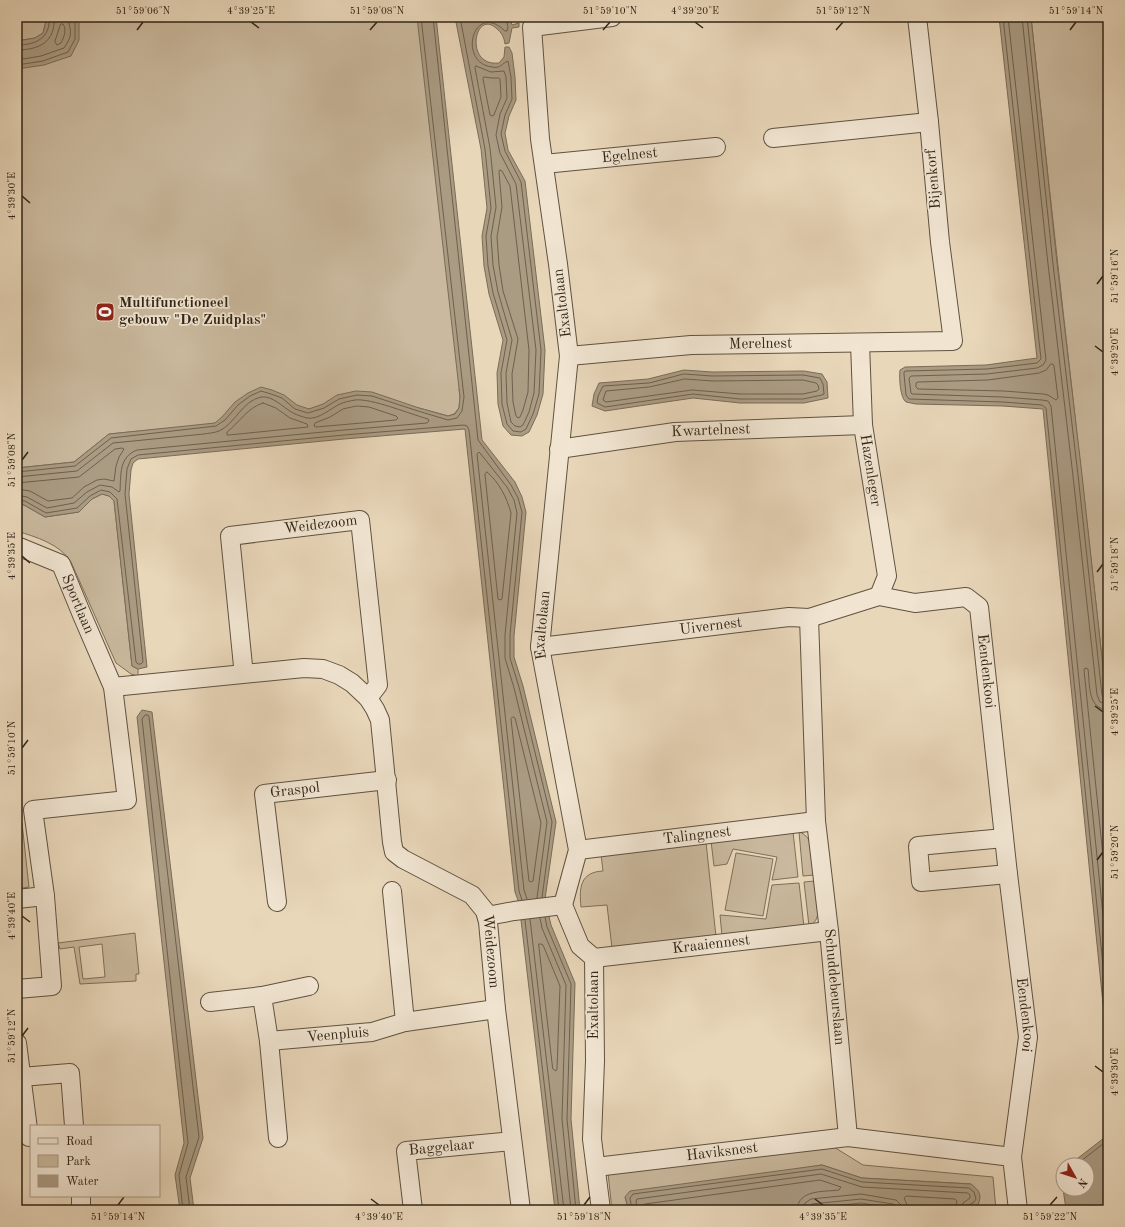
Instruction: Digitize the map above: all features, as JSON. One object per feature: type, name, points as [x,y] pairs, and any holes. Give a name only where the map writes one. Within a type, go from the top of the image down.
[{"type":"street","name":"Exaltolaan","points":[[601,1210],[592,1139],[595,1061],[594,958],[580,946],[557,906],[578,850],[540,647],[569,356],[558,264],[540,139],[532,27],[612,17]]},
{"type":"street","name":"Bijenkorf","points":[[917,17],[929,122],[940,242],[953,341]]},
{"type":"street","points":[[773,138],[929,122]]},
{"type":"street","name":"Egelnest","points":[[544,164],[716,147]]},
{"type":"street","name":"Merelnest","points":[[569,356],[691,344],[953,341]]},
{"type":"street","name":"Hazenleger","points":[[860,343],[863,425],[887,576],[879,596]]},
{"type":"street","name":"Kwartelnest","points":[[559,449],[675,432],[863,425]]},
{"type":"street","name":"Weidezoom","points":[[243,666],[230,536],[360,520],[378,685],[368,698]]},
{"type":"street","name":"Sportlaan","points":[[17,546],[61,564],[114,687],[127,800],[25,811]]},
{"type":"street","name":"Uivernest","points":[[540,647],[789,617],[809,618],[879,596]]},
{"type":"street","name":"Eendenkooi","points":[[879,596],[915,603],[966,597],[978,608],[1028,1036],[1012,1156]]},
{"type":"street","name":"Schuddebeurslaan","points":[[809,618],[816,821],[829,931],[848,1137]]},
{"type":"street","name":"Weidezoom","points":[[114,687],[304,668],[323,669],[339,675],[352,683],[368,698],[380,720],[394,852],[403,859],[472,895],[479,902],[487,916],[496,1009],[521,1210]]},
{"type":"street","name":"Graspol","points":[[277,902],[264,794],[386,780]]},
{"type":"street","points":[[17,989],[52,986],[44,896],[25,811]]},
{"type":"street","name":"Talingnest","points":[[578,850],[816,821]]},
{"type":"street","points":[[1004,838],[918,846],[921,882],[1008,874]]},
{"type":"street","points":[[392,891],[405,1022]]},
{"type":"street","points":[[17,899],[44,896]]},
{"type":"street","points":[[487,916],[557,906]]},
{"type":"street","name":"Kraaiennest","points":[[594,958],[829,931]]},
{"type":"street","points":[[210,1002],[262,996],[309,986]]},
{"type":"street","points":[[262,996],[269,1041],[278,1138]]},
{"type":"street","name":"Veenpluis","points":[[269,1041],[372,1032],[405,1022],[496,1009]]},
{"type":"street","points":[[17,1043],[26,1138]]},
{"type":"street","points":[[21,1077],[70,1073],[74,1125]]},
{"type":"street","points":[[848,1137],[1012,1156],[1018,1210]]},
{"type":"street","name":"Haviksnest","points":[[596,1167],[848,1137]]},
{"type":"street","name":"Baggelaar","points":[[413,1210],[406,1151],[512,1141]]},
{"type":"street","points":[[81,1197],[81,1210]]},
{"type":"green space","points":[[17,17],[45,17],[46,21],[43,33],[35,38],[17,41]]},
{"type":"green space","points":[[77,17],[418,17],[464,388],[459,389],[459,408],[454,414],[448,416],[419,408],[319,406],[309,409],[203,425],[109,434],[74,462],[17,468],[17,64],[79,22]]},
{"type":"green space","points":[[1031,17],[1108,17],[1108,713],[1050,191]]},
{"type":"green space","points":[[102,494],[109,496],[114,501],[132,666],[138,669],[138,676],[131,674],[116,663],[71,562],[61,550],[47,542],[17,531],[17,503],[24,505],[45,517],[79,512],[92,499]]},
{"type":"green space","points":[[22,823],[29,887],[17,889],[17,824]]},
{"type":"green space","points":[[793,832],[798,877],[772,880],[777,857],[733,849],[727,864],[714,866],[711,841]]},
{"type":"green space","points":[[799,832],[804,834],[811,844],[814,875],[803,876]]},
{"type":"green space","points":[[706,842],[716,937],[612,948],[607,905],[581,907],[580,894],[585,878],[595,872],[603,871],[601,854]]},
{"type":"green space","points":[[736,853],[773,859],[763,916],[725,910]]},
{"type":"green space","points":[[815,881],[818,913],[813,924],[809,926],[804,882]]},
{"type":"green space","points":[[799,883],[804,927],[722,936],[720,915],[766,919],[772,885]]},
{"type":"green space","points":[[135,933],[139,974],[136,974],[136,981],[80,984],[74,947],[60,949],[58,943]],"holes":[[[102,944],[105,977],[83,979],[79,947]]]},
{"type":"green space","points":[[834,1147],[863,1165],[993,1177],[996,1210],[965,1210],[978,1205],[971,1184],[862,1178],[822,1165],[625,1197],[629,1210],[612,1210],[608,1173]]},
{"type":"green space","points":[[861,1203],[904,1210],[794,1210]]},
{"type":"water","points":[[45,17],[77,17],[79,22],[79,40],[71,56],[44,65],[17,69],[17,41],[35,38],[43,33],[46,21]]},
{"type":"water","points":[[417,17],[436,17],[482,440],[515,482],[522,497],[526,512],[514,636],[514,657],[523,686],[556,822],[545,899],[551,925],[575,983],[571,1119],[580,1210],[555,1210],[519,903],[515,892],[465,429],[138,459],[133,463],[131,470],[129,494],[147,667],[138,669],[132,666],[114,501],[109,496],[102,494],[92,499],[79,512],[45,517],[24,505],[17,503],[17,468],[74,462],[109,434],[215,423],[235,402],[248,393],[261,387],[284,395],[297,405],[309,409],[323,404],[337,395],[356,391],[372,392],[448,416],[455,414],[459,408],[460,397]]},
{"type":"water","points":[[455,17],[509,17],[512,25],[519,23],[519,27],[512,28],[509,43],[505,44],[500,32],[488,24],[482,26],[478,32],[476,40],[477,49],[481,57],[488,62],[499,63],[504,57],[505,47],[509,47],[512,53],[515,77],[516,100],[509,116],[505,133],[508,150],[525,181],[545,350],[543,394],[537,415],[529,432],[522,436],[511,435],[503,426],[498,404],[497,373],[503,340],[489,294],[484,266],[482,236],[487,208],[481,149]]},
{"type":"water","points":[[999,17],[1031,17],[1057,263],[1108,713],[1108,1053],[1043,409],[1003,406],[916,404],[906,402],[904,400],[900,387],[900,370],[905,367],[986,365],[1037,358]]},
{"type":"water","points":[[684,370],[712,372],[804,371],[822,374],[827,382],[828,398],[804,403],[740,403],[693,398],[605,411],[592,406],[594,394],[599,383],[648,379]]},
{"type":"water","points":[[142,710],[152,712],[203,1138],[190,1178],[194,1210],[180,1210],[175,1175],[184,1143],[137,717]]},
{"type":"water","points":[[1108,1135],[1108,1210],[1066,1209],[1064,1197],[1095,1197],[1095,1157],[1079,1157]]},
{"type":"water","points":[[822,1165],[862,1178],[971,1184],[979,1193],[979,1202],[978,1205],[965,1210],[904,1210],[861,1203],[794,1210],[629,1210],[625,1197],[630,1191]]},
{"type":"place","name":"Multifunctioneel gebouw \"De Zuidplas\"","points":[[105,312]]}]
